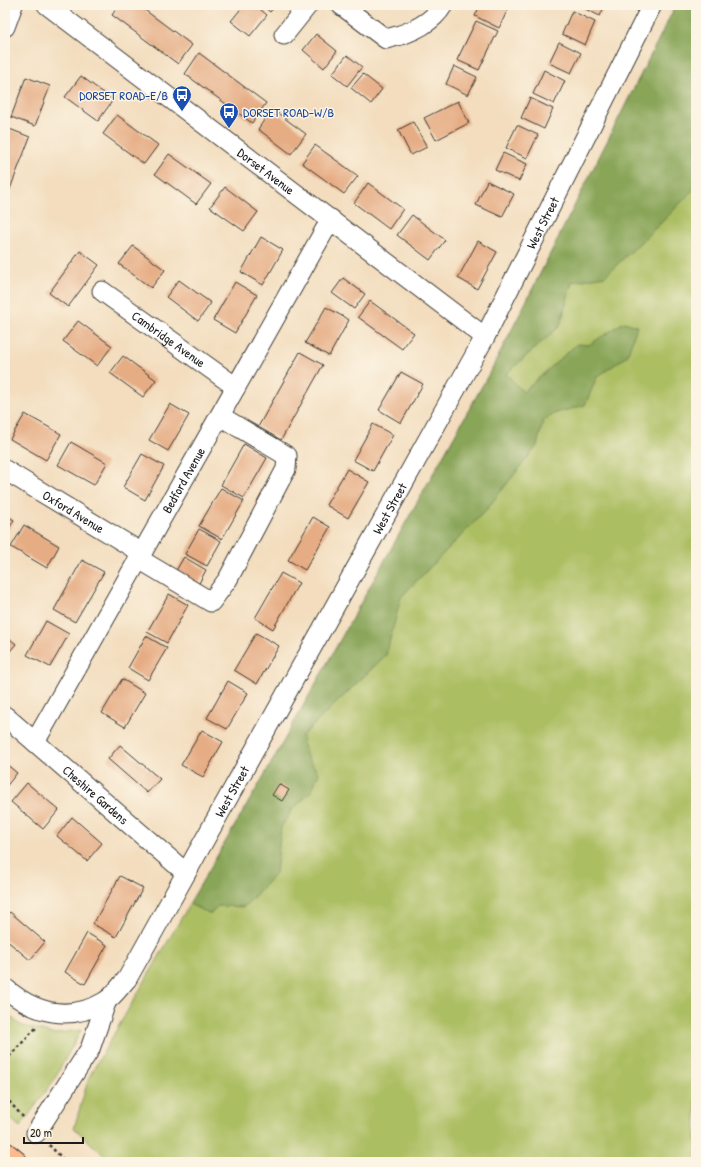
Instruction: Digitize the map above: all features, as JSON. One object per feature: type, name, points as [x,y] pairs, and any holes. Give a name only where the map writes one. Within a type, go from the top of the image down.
[{"type":"highway","points":[[5,1153],[16,1162]]},
{"type":"street","points":[[5,27],[13,5]]},
{"type":"street","name":"Dorset Avenue","points":[[47,5],[485,337]]},
{"type":"street","points":[[284,35],[308,5]]},
{"type":"street","points":[[341,5],[386,39],[407,34],[436,16],[443,5]]},
{"type":"street","name":"West Street","points":[[107,1000],[127,979],[485,337],[652,5]]},
{"type":"street","name":"Bedford Avenue","points":[[35,742],[331,219]]},
{"type":"street","name":"Cambridge Avenue","points":[[102,291],[236,387]]},
{"type":"street","name":"Oxford Avenue","points":[[5,470],[141,556],[210,602],[228,579],[286,470],[287,456],[220,416]]},
{"type":"street","name":"Cheshire Gardens","points":[[5,716],[186,873]]},
{"type":"street","points":[[5,988],[17,998],[50,1013],[80,1012],[107,1000]]},
{"type":"street","points":[[36,1133],[90,1049],[107,1000]]},
{"type":"path","points":[[5,1061],[50,1013]]},
{"type":"path","points":[[5,1097],[36,1133]]},
{"type":"green space","points":[[676,5],[696,5],[696,1162],[111,1162],[74,1128],[89,1077],[268,769],[495,363]]},
{"type":"green space","points":[[676,5],[696,5],[696,187],[665,219],[605,276],[572,282],[560,326],[506,374],[523,392],[577,344],[589,345],[624,322],[637,326],[627,356],[597,377],[585,405],[556,413],[543,421],[537,446],[486,510],[401,597],[386,655],[302,736],[306,755],[319,774],[310,793],[293,809],[281,827],[276,873],[244,907],[218,906],[211,914],[189,904],[268,769],[495,363]]},
{"type":"green space","points":[[5,1011],[20,1025],[53,1034],[81,1030],[54,1080],[20,1127],[5,1114]]},
{"type":"building","points":[[119,5],[138,5],[192,45],[178,64],[112,15]]},
{"type":"building","points":[[244,5],[255,5],[267,15],[250,36],[231,21]]},
{"type":"building","points":[[262,5],[276,5],[270,12]]},
{"type":"building","points":[[480,5],[510,5],[499,28],[475,16]]},
{"type":"building","points":[[577,5],[605,5],[600,16]]},
{"type":"building","points":[[572,11],[595,22],[585,45],[562,34]]},
{"type":"building","points":[[476,21],[498,31],[479,70],[457,60]]},
{"type":"building","points":[[316,34],[337,51],[324,68],[303,50]]},
{"type":"building","points":[[559,42],[581,53],[571,73],[549,63]]},
{"type":"building","points":[[199,53],[266,103],[252,123],[185,74]]},
{"type":"building","points":[[347,55],[362,67],[347,86],[332,74]]},
{"type":"building","points":[[454,66],[477,77],[468,95],[446,84]]},
{"type":"building","points":[[544,70],[565,81],[554,104],[533,94]]},
{"type":"building","points":[[363,74],[382,89],[371,104],[351,88]]},
{"type":"building","points":[[81,76],[113,100],[98,121],[65,97]]},
{"type":"building","points":[[26,77],[50,86],[35,126],[11,117]]},
{"type":"building","points":[[530,98],[553,109],[544,129],[521,118]]},
{"type":"building","points":[[458,101],[469,123],[436,140],[424,118]]},
{"type":"building","points":[[272,109],[306,134],[291,154],[258,129]]},
{"type":"building","points":[[117,115],[158,145],[144,164],[103,134]]},
{"type":"building","points":[[413,122],[427,147],[411,155],[398,130]]},
{"type":"building","points":[[517,125],[538,135],[527,158],[506,148]]},
{"type":"building","points":[[7,128],[30,137],[5,202],[5,134]]},
{"type":"building","points":[[315,145],[358,176],[344,194],[302,163]]},
{"type":"building","points":[[503,153],[527,164],[519,181],[495,170]]},
{"type":"building","points":[[169,154],[211,184],[196,204],[155,174]]},
{"type":"building","points":[[487,181],[514,194],[502,217],[476,205]]},
{"type":"building","points":[[368,183],[403,209],[389,229],[354,203]]},
{"type":"building","points":[[225,187],[258,212],[244,231],[210,207]]},
{"type":"building","points":[[412,215],[445,240],[430,260],[397,235]]},
{"type":"building","points":[[261,237],[283,250],[263,285],[241,272]]},
{"type":"building","points":[[478,241],[497,252],[477,289],[458,278]]},
{"type":"building","points":[[133,246],[165,270],[151,288],[119,264]]},
{"type":"building","points":[[80,251],[99,265],[68,307],[49,293]]},
{"type":"building","points":[[343,278],[365,294],[354,309],[332,293]]},
{"type":"building","points":[[179,280],[211,303],[198,321],[166,297]]},
{"type":"building","points":[[235,282],[257,295],[235,333],[213,320]]},
{"type":"building","points":[[370,301],[414,333],[402,349],[358,317]]},
{"type":"building","points":[[326,307],[349,320],[329,356],[305,343]]},
{"type":"building","points":[[78,321],[112,346],[97,366],[63,341]]},
{"type":"building","points":[[300,352],[323,365],[281,440],[258,427]]},
{"type":"building","points":[[123,356],[156,380],[143,397],[110,373]]},
{"type":"building","points":[[401,372],[423,384],[401,423],[379,410]]},
{"type":"building","points":[[170,404],[189,415],[168,451],[149,440]]},
{"type":"building","points":[[25,414],[61,434],[46,460],[10,439]]},
{"type":"building","points":[[373,424],[393,435],[373,471],[353,460]]},
{"type":"building","points":[[71,442],[107,463],[94,485],[58,465]]},
{"type":"building","points":[[244,444],[267,458],[244,498],[221,485]]},
{"type":"building","points":[[142,454],[164,466],[145,500],[123,487]]},
{"type":"building","points":[[347,469],[369,482],[348,518],[326,505]]},
{"type":"building","points":[[221,488],[244,501],[222,539],[199,526]]},
{"type":"building","points":[[5,515],[14,520],[5,535]]},
{"type":"building","points":[[313,517],[330,527],[305,570],[288,560]]},
{"type":"building","points":[[24,525],[59,546],[47,568],[11,547]]},
{"type":"building","points":[[199,529],[221,541],[207,566],[185,554]]},
{"type":"building","points":[[184,557],[206,570],[197,587],[174,574]]},
{"type":"building","points":[[82,560],[104,572],[75,622],[54,610]]},
{"type":"building","points":[[281,573],[299,583],[273,629],[255,618]]},
{"type":"building","points":[[169,594],[188,605],[167,643],[147,632]]},
{"type":"building","points":[[46,621],[69,634],[50,667],[27,655]]},
{"type":"building","points":[[256,633],[279,646],[257,684],[234,670]]},
{"type":"building","points":[[5,635],[16,644],[5,657]]},
{"type":"building","points":[[146,636],[167,648],[148,680],[128,668]]},
{"type":"building","points":[[122,679],[145,693],[125,727],[102,713]]},
{"type":"building","points":[[228,681],[248,693],[227,729],[207,718]]},
{"type":"building","points":[[202,730],[223,742],[203,777],[181,765]]},
{"type":"building","points":[[120,745],[160,779],[147,793],[108,759]]},
{"type":"building","points":[[5,763],[17,773],[5,788]]},
{"type":"building","points":[[27,783],[59,810],[43,829],[11,802]]},
{"type":"building","points":[[279,784],[289,790],[282,801],[272,795]]},
{"type":"building","points":[[72,817],[102,843],[87,861],[57,836]]},
{"type":"building","points":[[120,876],[143,888],[116,937],[93,924]]},
{"type":"building","points":[[10,912],[45,942],[30,960],[5,939],[5,917]]},
{"type":"building","points":[[87,933],[107,945],[85,984],[65,972]]},
{"type":"place","name":"DORSET ROAD-E/B","points":[[182,112]]},
{"type":"place","name":"DORSET ROAD-W/B","points":[[229,129]]}]
